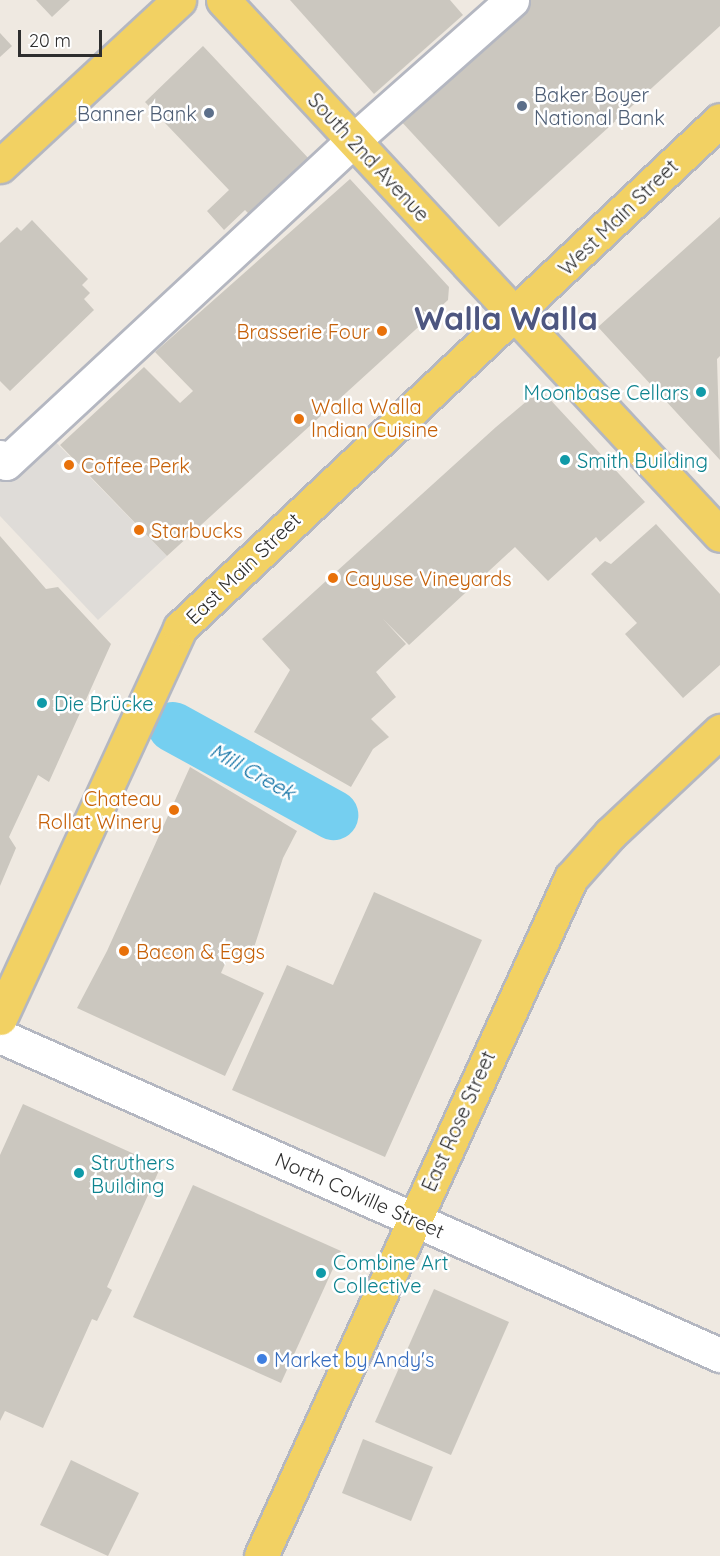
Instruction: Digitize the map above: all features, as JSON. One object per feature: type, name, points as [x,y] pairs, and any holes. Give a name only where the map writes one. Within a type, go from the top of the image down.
[{"type":"main road","points":[[0,166],[179,0]]},
{"type":"main road","name":"South 2nd Avenue","points":[[223,0],[720,535]]},
{"type":"main road","name":"West Main Street","points":[[515,314],[720,120]]},
{"type":"main road","name":"East Main Street","points":[[0,1018],[180,628],[515,314]]},
{"type":"main road","name":"East Rose Street","points":[[261,1556],[413,1219],[571,878],[610,834],[720,731]]},
{"type":"street","points":[[3,460],[512,0]]},
{"type":"street","name":"North Colville Street","points":[[0,1036],[720,1355]]},
{"type":"shaded area","points":[[42,428],[167,556],[98,620],[0,516],[0,470]]},
{"type":"building","points":[[36,0],[70,0],[52,17]]},
{"type":"building","points":[[290,0],[450,0],[463,15],[374,94]]},
{"type":"building","name":"Baker Boyer National Bank","points":[[528,0],[720,0],[720,26],[499,227],[399,119]]},
{"type":"building","points":[[0,33],[12,46],[0,57]]},
{"type":"building","points":[[203,46],[311,161],[252,217],[245,210],[224,230],[207,211],[229,190],[145,102]]},
{"type":"building","points":[[350,179],[449,287],[448,300],[167,556],[60,445],[144,367],[180,403],[193,391],[155,352]]},
{"type":"building","points":[[720,217],[720,356],[717,359],[720,460],[598,327]]},
{"type":"building","points":[[32,220],[88,279],[82,285],[90,293],[84,299],[94,310],[10,391],[0,381],[0,243],[17,227],[21,231]]},
{"type":"building","points":[[545,394],[645,502],[600,542],[596,537],[548,581],[515,547],[409,645],[383,619],[406,644],[376,672],[396,697],[371,719],[389,737],[373,749],[351,787],[254,732],[290,670],[262,639],[496,427],[534,395]]},
{"type":"building","points":[[656,524],[720,594],[720,665],[683,698],[625,634],[637,623],[591,574],[605,561],[611,564]]},
{"type":"building","name":"Die Brücke","points":[[0,536],[46,589],[58,587],[111,644],[49,782],[38,775],[9,837],[16,848],[0,886]]},
{"type":"building","points":[[190,767],[297,831],[283,858],[248,966],[228,957],[221,973],[264,993],[225,1076],[77,1008],[107,951]]},
{"type":"building","points":[[374,892],[482,940],[385,1157],[232,1090],[287,965],[333,985]]},
{"type":"building","points":[[23,1104],[161,1166],[107,1287],[112,1290],[97,1321],[92,1319],[43,1428],[5,1411],[0,1421],[0,1155]]},
{"type":"building","points":[[193,1185],[341,1251],[281,1383],[133,1317]]},
{"type":"building","points":[[434,1289],[509,1322],[451,1455],[375,1422]]},
{"type":"building","points":[[363,1439],[433,1467],[411,1521],[342,1493]]},
{"type":"building","points":[[71,1460],[139,1493],[108,1556],[40,1525]]},
{"type":"waterway","name":"Mill Creek","points":[[173,727],[333,815]]},
{"type":"place","name":"Baker Boyer National Bank","points":[[522,106]]},
{"type":"place","name":"Banner Bank","points":[[209,113]]},
{"type":"place","name":"Brasserie Four","points":[[382,331]]},
{"type":"place","name":"Moonbase Cellars","points":[[701,392]]},
{"type":"place","name":"Walla Walla Indian Cuisine","points":[[299,419]]},
{"type":"place","name":"Smith Building","points":[[565,460]]},
{"type":"place","name":"Coffee Perk","points":[[69,465]]},
{"type":"place","name":"Starbucks","points":[[139,530]]},
{"type":"place","name":"Cayuse Vineyards","points":[[333,578]]},
{"type":"place","name":"Die Brücke","points":[[42,703]]},
{"type":"place","name":"Chateau Rollat Winery","points":[[174,810]]},
{"type":"place","name":"Bacon & Eggs","points":[[124,951]]},
{"type":"place","name":"Struthers Building","points":[[79,1173]]},
{"type":"place","name":"Combine Art Collective","points":[[321,1273]]},
{"type":"place","name":"Market by Andy's","points":[[262,1359]]},
{"type":"district","name":"Walla Walla","points":[[506,318]]}]
